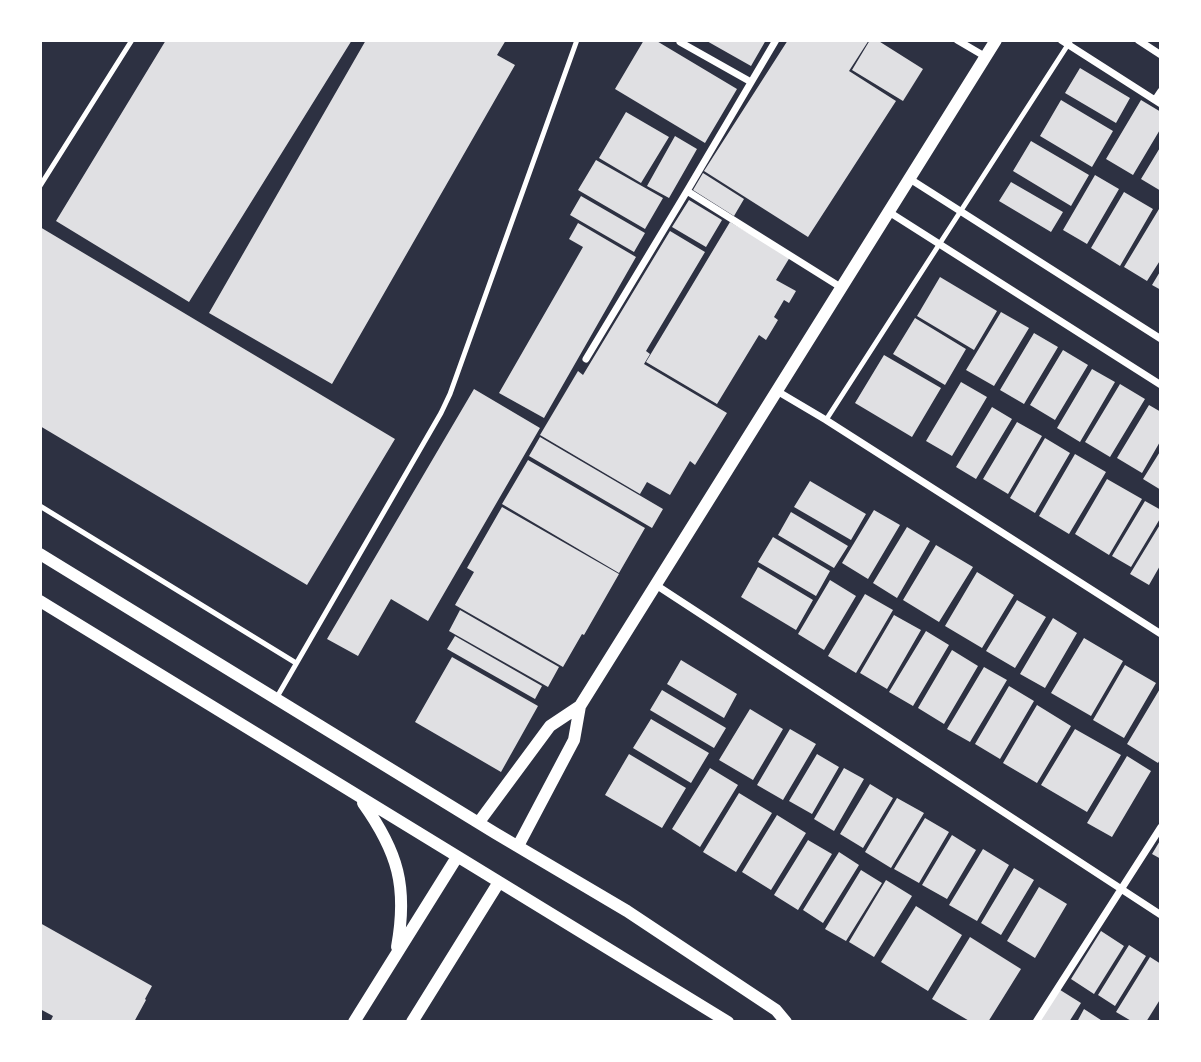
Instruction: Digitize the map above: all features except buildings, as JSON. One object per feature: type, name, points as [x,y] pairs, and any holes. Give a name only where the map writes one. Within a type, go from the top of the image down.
[{"type":"street","points":[[586,359],[776,40]]},
{"type":"street","points":[[957,40],[986,57]]},
{"type":"street","points":[[518,846],[574,740],[580,706],[996,40]]},
{"type":"street","points":[[1061,40],[1070,43],[1158,102],[1161,91]]},
{"type":"street","points":[[1138,40],[1161,55]]},
{"type":"street","points":[[680,42],[751,82]]},
{"type":"street","points":[[910,179],[1161,339]]},
{"type":"street","points":[[687,191],[842,288]]},
{"type":"street","points":[[889,212],[1161,385]]},
{"type":"street","points":[[777,391],[1161,634]]},
{"type":"street","points":[[40,554],[627,911],[776,1010],[786,1022]]},
{"type":"street","points":[[656,584],[1161,915]]},
{"type":"street","points":[[40,601],[728,1022]]},
{"type":"street","points":[[479,822],[550,726],[580,706]]},
{"type":"street","points":[[358,796],[378,824],[393,854],[401,887],[402,921],[396,954]]},
{"type":"street","points":[[1036,1022],[1161,827]]},
{"type":"street","points":[[354,1022],[457,857]]},
{"type":"street","points":[[412,1022],[499,882]]},
{"type":"lane","points":[[40,186],[132,40]]},
{"type":"lane","points":[[276,698],[450,394],[578,40]]},
{"type":"lane","points":[[826,420],[1070,43]]},
{"type":"lane","points":[[40,506],[296,663]]}]
